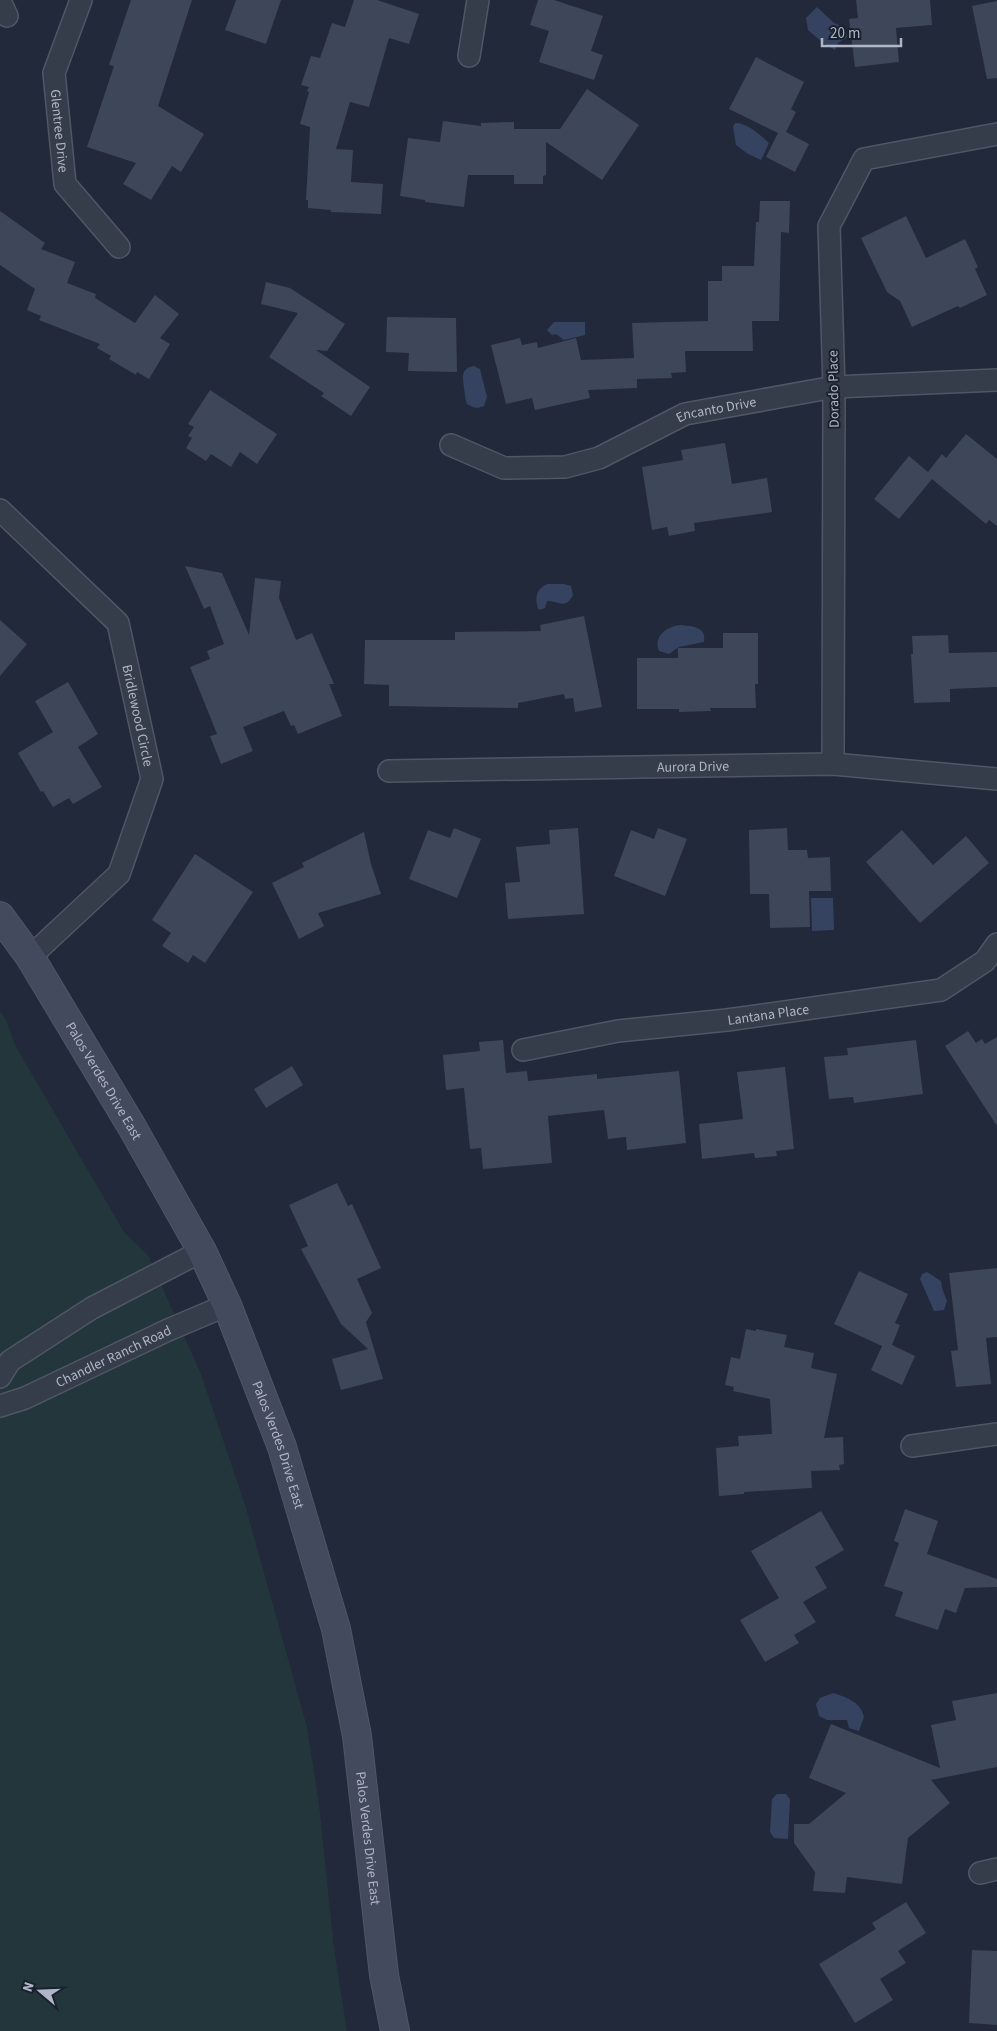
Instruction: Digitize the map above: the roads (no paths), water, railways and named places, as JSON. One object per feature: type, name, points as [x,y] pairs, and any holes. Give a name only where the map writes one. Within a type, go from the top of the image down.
[{"type":"main road","name":"Palos Verdes Drive East","points":[[0,916],[30,956],[132,1127],[202,1252],[227,1305],[282,1447],[336,1629],[357,1736],[384,1975],[395,2031]]},
{"type":"street","name":"Glentree Drive","points":[[81,0],[54,73],[66,184],[119,247]]},
{"type":"street","points":[[469,56],[478,0]]},
{"type":"street","name":"Dorado Place","points":[[833,764],[834,388],[829,226],[864,159],[997,134]]},
{"type":"street","name":"Encanto Drive","points":[[452,445],[504,468],[566,467],[599,458],[685,414],[834,388],[997,380]]},
{"type":"street","name":"Bridlewood Circle","points":[[0,510],[118,623],[152,779],[119,874],[30,956]]},
{"type":"street","name":"Aurora Drive","points":[[389,771],[833,764],[997,779]]},
{"type":"street","name":"Lantana Place","points":[[523,1050],[618,1031],[727,1020],[941,990],[985,961],[997,944]]},
{"type":"street","points":[[0,1377],[10,1361],[92,1308],[202,1252]]},
{"type":"street","name":"Chandler Ranch Road","points":[[0,1406],[26,1398],[227,1305]]},
{"type":"street","points":[[912,1446],[997,1434]]},
{"type":"water","points":[[817,7],[834,23],[844,27],[847,37],[838,43],[835,50],[823,43],[808,30],[806,18]]},
{"type":"water","points":[[735,123],[749,127],[769,143],[761,160],[748,154],[736,145],[733,127]]},
{"type":"water","points":[[554,322],[585,322],[585,335],[564,340],[556,334],[552,335],[547,330]]},
{"type":"water","points":[[474,366],[480,369],[487,397],[484,406],[477,408],[467,404],[463,381],[464,371]]},
{"type":"water","points":[[548,584],[571,586],[573,595],[570,600],[562,604],[547,601],[545,608],[539,610],[537,594],[541,588]]},
{"type":"water","points":[[681,625],[701,630],[704,642],[679,647],[669,654],[659,651],[658,641],[662,633],[671,627]]},
{"type":"water","points":[[811,898],[833,898],[834,930],[812,931]]},
{"type":"water","points":[[927,1272],[941,1281],[947,1301],[944,1310],[934,1311],[920,1279],[922,1274]]},
{"type":"water","points":[[833,1693],[848,1698],[860,1707],[864,1717],[859,1731],[849,1728],[847,1720],[827,1720],[819,1716],[816,1704],[820,1698]]},
{"type":"water","points":[[777,1794],[786,1794],[790,1799],[788,1839],[774,1838],[770,1832],[772,1799]]}]
